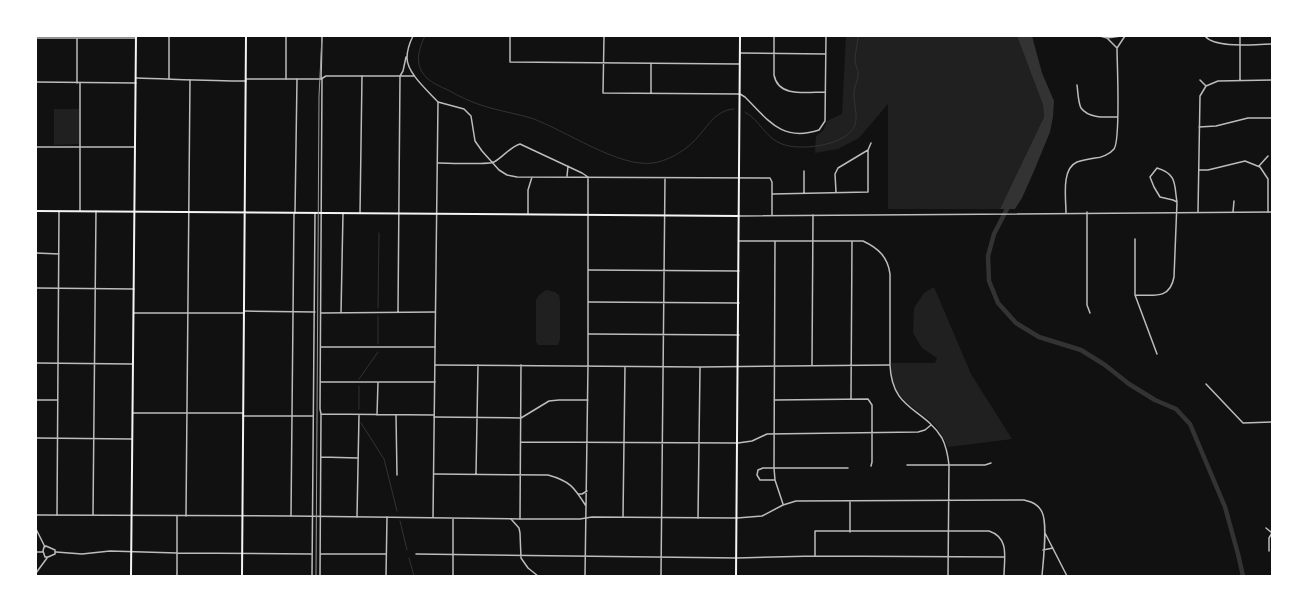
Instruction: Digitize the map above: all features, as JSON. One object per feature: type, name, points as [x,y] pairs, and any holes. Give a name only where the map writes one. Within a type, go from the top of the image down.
[{"type":"main road","points":[[242,576],[246,36]]},
{"type":"main road","points":[[736,576],[739,335],[740,36]]},
{"type":"main road","points":[[131,576],[136,37]]},
{"type":"main road","points":[[36,211],[739,216]]},
{"type":"street","points":[[169,36],[169,79]]},
{"type":"street","points":[[286,36],[286,79]]},
{"type":"street","points":[[320,576],[322,36]]},
{"type":"street","points":[[398,312],[400,76],[403,71],[413,36]]},
{"type":"street","points":[[510,36],[510,62],[740,64]]},
{"type":"street","points":[[604,36],[603,93],[740,94],[746,97],[774,126],[787,132],[808,133],[819,130],[825,121],[826,36]]},
{"type":"street","points":[[774,36],[775,80],[783,89],[790,92],[826,92]]},
{"type":"street","points":[[1100,36],[1107,38],[1121,36]]},
{"type":"street","points":[[1066,213],[1066,179],[1068,170],[1077,162],[1100,158],[1114,149],[1116,144],[1118,117],[1117,48],[1125,36]]},
{"type":"street","points":[[1205,36],[1208,40],[1220,44],[1272,44]]},
{"type":"street","points":[[1240,36],[1240,80]]},
{"type":"street","points":[[36,38],[136,37]]},
{"type":"street","points":[[77,38],[77,83]]},
{"type":"street","points":[[1107,38],[1117,48]]},
{"type":"street","points":[[740,52],[826,54]]},
{"type":"street","points":[[406,57],[414,76],[438,102],[464,109],[471,116],[476,141],[492,163],[507,175],[517,177],[770,178],[772,182],[772,215]]},
{"type":"street","points":[[651,63],[651,94]]},
{"type":"street","points":[[136,78],[246,80],[322,78],[326,76],[414,76]]},
{"type":"street","points":[[360,213],[362,76]]},
{"type":"street","points":[[291,516],[297,79]]},
{"type":"street","points":[[186,516],[190,80]]},
{"type":"street","points":[[1200,80],[1206,86]]},
{"type":"street","points":[[1198,212],[1200,96],[1206,86],[1218,81],[1272,80]]},
{"type":"street","points":[[36,82],[136,83]]},
{"type":"street","points":[[80,83],[80,211]]},
{"type":"street","points":[[1077,85],[1081,107],[1086,113],[1092,116],[1118,117]]},
{"type":"street","points":[[433,518],[438,102]]},
{"type":"street","points":[[1200,127],[1216,126],[1248,118],[1272,118]]},
{"type":"street","points":[[772,194],[868,192],[868,150],[871,143]]},
{"type":"street","points":[[438,163],[492,163],[504,156],[514,146],[520,144],[588,177]]},
{"type":"street","points":[[36,146],[135,147]]},
{"type":"street","points":[[836,192],[835,174],[838,168],[868,150]]},
{"type":"street","points":[[1259,166],[1268,156]]},
{"type":"street","points":[[1199,170],[1208,170],[1245,161],[1259,166],[1268,179],[1268,212]]},
{"type":"street","points":[[567,177],[568,166]]},
{"type":"street","points":[[1135,295],[1160,295],[1167,292],[1173,286],[1177,202],[1176,186],[1172,178],[1164,170],[1157,168],[1150,177],[1154,187],[1160,197],[1177,202]]},
{"type":"street","points":[[804,172],[804,193]]},
{"type":"street","points":[[528,214],[528,190],[532,177]]},
{"type":"street","points":[[585,576],[588,442],[588,177]]},
{"type":"street","points":[[661,576],[664,178]]},
{"type":"street","points":[[1233,212],[1234,201]]},
{"type":"street","points":[[57,515],[59,211]]},
{"type":"street","points":[[93,515],[96,211]]},
{"type":"street","points":[[1087,212],[1087,305],[1090,313]]},
{"type":"street","points":[[739,216],[1087,212],[1272,212]]},
{"type":"street","points":[[312,576],[315,213]]},
{"type":"street","points":[[341,313],[343,213]]},
{"type":"street","points":[[812,366],[813,215]]},
{"type":"street","points":[[1135,239],[1135,295],[1157,354]]},
{"type":"street","points":[[775,241],[774,468],[775,480],[783,505]]},
{"type":"street","points":[[851,399],[852,241]]},
{"type":"street","points":[[739,242],[863,241],[874,246],[885,257],[889,266],[890,274],[890,377],[894,389],[903,402],[931,425],[942,438],[947,451],[949,465],[948,576]]},
{"type":"street","points":[[36,253],[59,254]]},
{"type":"street","points":[[589,270],[739,271]]},
{"type":"street","points":[[36,288],[134,289]]},
{"type":"street","points":[[588,302],[739,303]]},
{"type":"street","points":[[133,313],[315,312]]},
{"type":"street","points":[[321,313],[435,312]]},
{"type":"street","points":[[588,334],[739,335]]},
{"type":"street","points":[[320,347],[435,347]]},
{"type":"street","points":[[36,363],[133,364]]},
{"type":"street","points":[[435,365],[738,367],[890,365]]},
{"type":"street","points":[[476,474],[478,365]]},
{"type":"street","points":[[520,519],[521,365]]},
{"type":"street","points":[[623,517],[625,366]]},
{"type":"street","points":[[698,518],[700,367]]},
{"type":"street","points":[[320,382],[435,382]]},
{"type":"street","points":[[377,414],[378,382]]},
{"type":"street","points":[[1206,384],[1243,423],[1272,422]]},
{"type":"street","points":[[36,400],[58,400]]},
{"type":"street","points":[[321,414],[521,418],[549,402],[559,400],[588,400]]},
{"type":"street","points":[[774,400],[868,400],[871,403],[871,466]]},
{"type":"street","points":[[133,413],[313,416]]},
{"type":"street","points":[[357,517],[359,414]]},
{"type":"street","points":[[396,415],[397,475]]},
{"type":"street","points":[[521,442],[738,443],[752,441],[767,434],[918,432],[925,430],[931,425]]},
{"type":"street","points":[[36,438],[132,439]]},
{"type":"street","points":[[321,457],[358,458]]},
{"type":"street","points":[[906,465],[985,465],[991,463]]},
{"type":"street","points":[[775,480],[762,480],[758,478],[758,470],[760,468],[848,468]]},
{"type":"street","points":[[434,474],[548,475],[562,478],[575,489],[586,506]]},
{"type":"street","points":[[578,494],[582,494],[587,491]]},
{"type":"street","points":[[36,515],[242,517],[321,516],[453,519],[623,517],[737,518],[762,516],[783,505],[796,501],[1024,500],[1033,502],[1043,513],[1044,532],[1042,576]]},
{"type":"street","points":[[850,501],[850,532]]},
{"type":"street","points":[[176,576],[177,516]]},
{"type":"street","points":[[386,576],[387,517]]},
{"type":"street","points":[[453,519],[453,576]]},
{"type":"street","points":[[511,519],[519,528],[521,558],[528,568],[538,576]]},
{"type":"street","points":[[1266,528],[1272,533],[1269,538],[1269,551]]},
{"type":"street","points":[[36,529],[45,547],[43,552]]},
{"type":"street","points":[[815,556],[815,531],[989,531],[997,533],[1002,539],[1004,545],[1004,576]]},
{"type":"street","points":[[1044,532],[1067,576]]},
{"type":"street","points":[[45,547],[48,546],[56,552],[82,554],[128,551],[177,553],[312,554]]},
{"type":"street","points":[[1043,550],[1052,548]]},
{"type":"street","points":[[36,552],[43,552]]},
{"type":"street","points":[[43,552],[47,557]]},
{"type":"street","points":[[36,572],[47,557],[52,556],[56,552]]},
{"type":"street","points":[[320,554],[386,554]]},
{"type":"street","points":[[416,554],[736,558],[815,556],[1004,557]]},
{"type":"shaded area","points":[[846,36],[1017,36],[1043,105],[1044,117],[1000,209],[888,209],[888,104],[859,138],[838,149],[815,153],[816,136],[823,131],[827,121],[842,114]]},
{"type":"shaded area","points":[[1017,36],[1032,36],[1042,73],[1054,101],[1053,117],[1050,132],[1022,198],[1015,209],[1000,209],[1044,117],[1043,105]]},
{"type":"shaded area","points":[[54,109],[79,109],[79,144],[54,145]]},
{"type":"shaded area","points":[[934,287],[971,374],[1012,439],[948,447],[933,423],[907,403],[898,393],[892,378],[891,363],[935,363],[937,358],[922,348],[913,333],[914,308],[924,293]]},
{"type":"shaded area","points":[[546,290],[555,292],[559,295],[560,339],[558,345],[538,345],[536,342],[536,300],[539,295]]},
{"type":"waterway","points":[[425,36],[418,58],[420,68],[429,80],[477,104],[531,118],[592,147],[624,160],[639,163],[653,163],[680,153],[698,137],[711,121],[721,113],[734,109]]},
{"type":"waterway","points":[[745,112],[750,115],[771,138],[782,144],[790,146],[820,146],[839,140],[847,135],[853,129],[856,121],[854,93],[858,77],[855,60],[858,36]]},
{"type":"waterway","points":[[1009,205],[994,234],[988,256],[989,281],[998,303],[1016,323],[1039,337],[1081,350],[1105,365],[1129,384],[1155,400],[1176,409],[1190,424],[1225,507],[1243,576]]},
{"type":"waterway","points":[[378,308],[379,233]]},
{"type":"waterway","points":[[378,316],[378,344]]},
{"type":"waterway","points":[[359,379],[378,352]]},
{"type":"waterway","points":[[359,386],[359,409]]},
{"type":"waterway","points":[[361,423],[384,459],[397,511]]},
{"type":"waterway","points":[[400,521],[407,550]]},
{"type":"waterway","points":[[409,558],[414,576]]},
{"type":"railway","points":[[316,576],[319,96],[322,36]]}]
